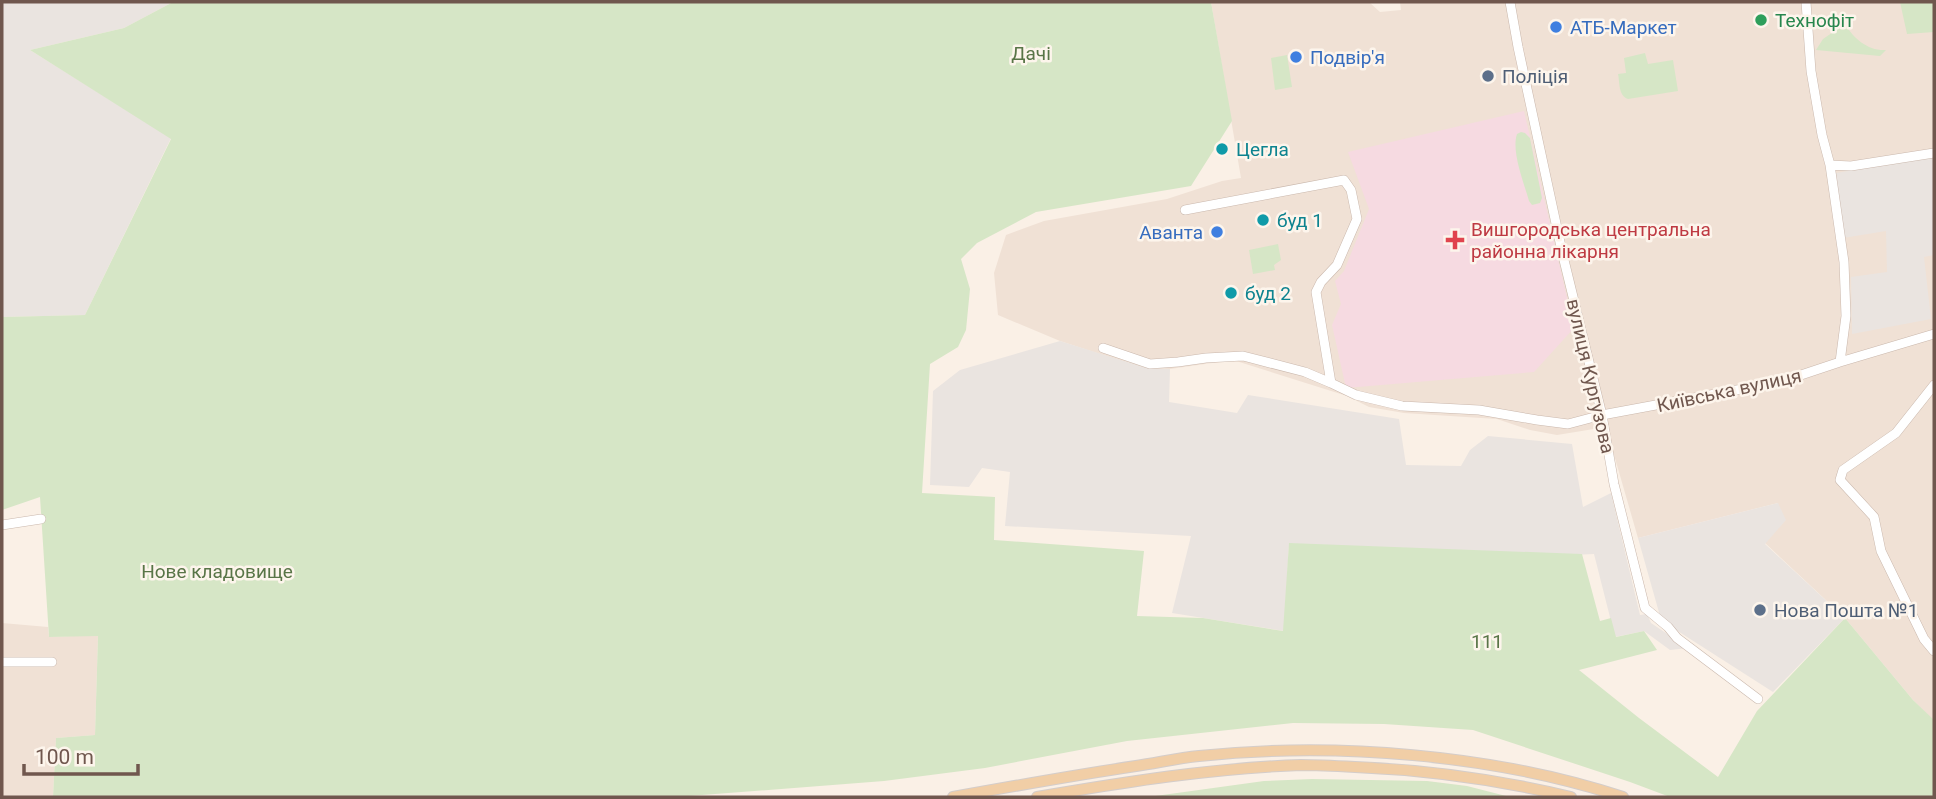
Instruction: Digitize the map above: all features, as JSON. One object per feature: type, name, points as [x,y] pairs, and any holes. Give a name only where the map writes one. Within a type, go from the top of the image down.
[{"type":"main road","points":[[953,797],[1199,756],[1302,751],[1384,753],[1489,765],[1596,788],[1623,797]]},
{"type":"main road","points":[[1037,797],[1199,772],[1303,765],[1380,768],[1453,775],[1521,785],[1571,797]]},
{"type":"street","name":"вулиця Кургузова","points":[[1510,2],[1563,256],[1645,608],[1677,638],[1758,699]]},
{"type":"street","points":[[1805,2],[1811,71],[1830,165],[1844,262],[1846,316],[1840,362]]},
{"type":"street","points":[[1830,165],[1851,166],[1934,153]]},
{"type":"street","points":[[1185,211],[1343,180],[1352,190],[1357,219],[1337,265],[1321,282],[1316,292],[1331,383]]},
{"type":"street","name":"Київська вулиця","points":[[1103,348],[1150,363],[1243,356],[1305,372],[1356,395],[1402,406],[1479,410],[1568,424],[1602,415],[1780,382],[1934,334]]},
{"type":"street","points":[[1934,385],[1896,433],[1843,470],[1840,480],[1874,517],[1881,551],[1924,639],[1934,651]]},
{"type":"street","points":[[2,525],[41,519]]},
{"type":"street","points":[[2,662],[52,662]]},
{"type":"shaded area","points":[[2,2],[173,2],[124,28],[30,50],[171,138],[85,315],[2,317]]},
{"type":"shaded area","points":[[1211,2],[1369,2],[1380,12],[1401,10],[1400,2],[1934,2],[1934,721],[1913,700],[1845,618],[1765,543],[1778,503],[1638,538],[1606,427],[1557,435],[1530,430],[1497,419],[1404,413],[1369,407],[1347,396],[1233,360],[1170,369],[1146,369],[1060,341],[998,315],[994,273],[1006,235],[1044,221],[1167,199],[1222,181],[1241,178]]},
{"type":"shaded area","name":"Вишгородська центральна районна лікарня","points":[[1524,111],[1574,328],[1534,372],[1346,388],[1332,325],[1341,304],[1335,281],[1344,271],[1369,209],[1348,152]]},
{"type":"shaded area","points":[[1934,157],[1934,255],[1924,257],[1931,319],[1852,334],[1851,277],[1887,272],[1886,231],[1843,238],[1836,173]]},
{"type":"shaded area","points":[[1060,341],[1146,368],[1170,369],[1169,402],[1237,413],[1248,395],[1399,419],[1406,465],[1461,466],[1470,450],[1488,436],[1572,444],[1583,507],[1611,493],[1640,615],[1647,614],[1651,623],[1688,648],[1670,650],[1644,631],[1615,637],[1594,554],[1289,544],[1284,631],[1172,613],[1191,536],[1005,526],[1010,472],[982,468],[969,487],[930,485],[933,391],[960,370]]},
{"type":"shaded area","points":[[1778,503],[1786,520],[1765,544],[1845,618],[1773,692],[1673,628],[1660,616],[1638,538]]},
{"type":"shaded area","points":[[2,623],[48,627],[49,637],[98,635],[95,735],[56,738],[53,797],[2,797]]},
{"type":"green space","points":[[173,2],[1211,2],[1232,121],[1191,186],[1036,212],[977,243],[961,259],[970,289],[966,330],[958,347],[930,364],[922,493],[995,497],[994,540],[1144,551],[1137,616],[1203,618],[1283,631],[1289,543],[1582,554],[1600,621],[1611,618],[1616,637],[1644,631],[1657,650],[1579,670],[1718,777],[1757,711],[1845,618],[1913,700],[1934,720],[1934,797],[1670,797],[1473,730],[1384,724],[1293,723],[1127,741],[985,768],[884,781],[676,797],[53,797],[56,738],[95,735],[98,636],[49,637],[40,497],[2,510],[2,317],[85,315],[171,139],[30,50],[124,28]]},
{"type":"green space","points":[[1900,2],[1934,2],[1934,32],[1907,34]]},
{"type":"green space","points":[[1845,24],[1862,43],[1886,50],[1880,56],[1816,50],[1823,39]]},
{"type":"green space","points":[[1645,53],[1648,64],[1673,60],[1678,91],[1628,99],[1622,95],[1618,74],[1626,73],[1624,58]]},
{"type":"green space","points":[[1287,55],[1292,87],[1275,90],[1271,58]]},
{"type":"green space","points":[[1521,132],[1530,138],[1542,198],[1540,203],[1532,205],[1517,158],[1517,134]]},
{"type":"green space","points":[[1278,244],[1281,260],[1274,265],[1275,270],[1253,274],[1249,250]]},
{"type":"green space","points":[[1264,781],[1427,781],[1467,786],[1510,797],[1148,797]]},
{"type":"place","name":"Технофіт","points":[[1761,20]]},
{"type":"place","name":"АТБ-Маркет","points":[[1556,27]]},
{"type":"place","name":"Подвір'я","points":[[1296,57]]},
{"type":"place","name":"Поліція","points":[[1488,76]]},
{"type":"place","name":"Цегла","points":[[1222,149]]},
{"type":"place","name":"буд 1","points":[[1263,220]]},
{"type":"place","name":"Аванта","points":[[1217,232]]},
{"type":"place","name":"Вишгородська центральна районна лікарня","points":[[1455,240]]},
{"type":"place","name":"буд 2","points":[[1231,293]]},
{"type":"place","name":"Нова Пошта №1","points":[[1760,610]]},
{"type":"park label","name":"Дачі","points":[[1031,53]]},
{"type":"park label","name":"Нове кладовище","points":[[217,571]]},
{"type":"park label","name":"111","points":[[1487,641]]}]
